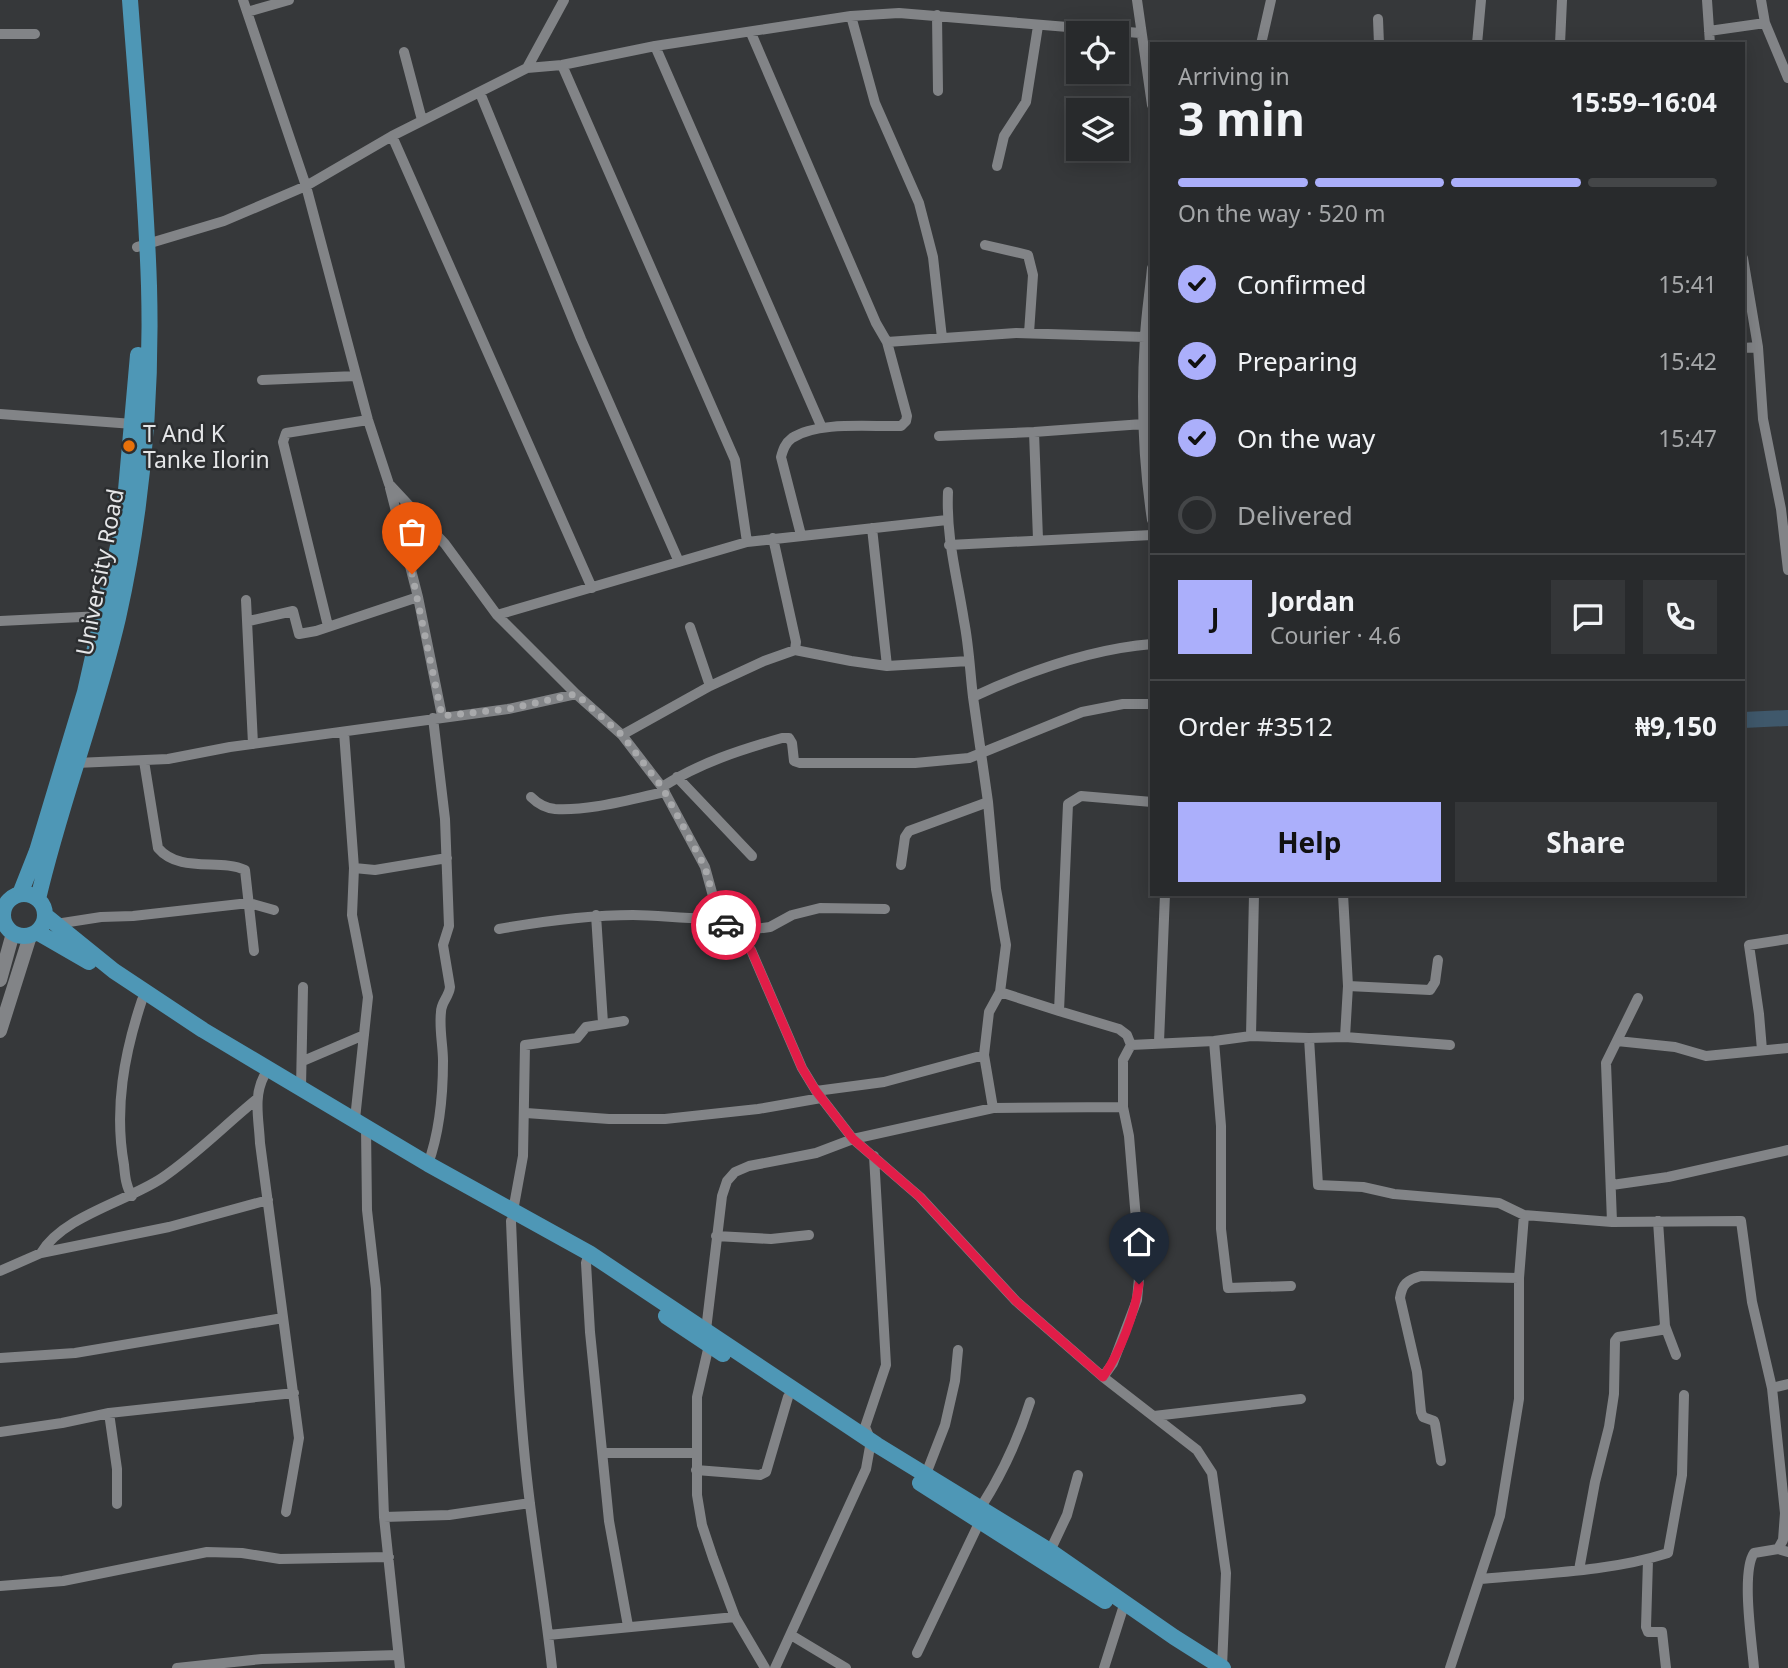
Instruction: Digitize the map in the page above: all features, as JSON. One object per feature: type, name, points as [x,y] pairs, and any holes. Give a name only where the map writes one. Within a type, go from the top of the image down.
[{"type":"main road","name":"University Road","points":[[38,898],[48,854],[118,618],[134,526],[145,431],[149,341],[121,0]]},
{"type":"main road","name":"University Road","points":[[5,922],[12,893],[37,851],[85,692],[123,524],[139,341],[142,246],[130,0]]},
{"type":"main road","points":[[12,893],[38,898],[51,920],[114,971],[157,1000],[362,1128],[588,1258],[869,1445],[926,1474],[980,1514],[1050,1551],[1202,1668]]},
{"type":"main road","points":[[33,934],[44,922],[51,920]]},
{"type":"main road","points":[[5,922],[82,957],[198,1037],[264,1076],[428,1164],[512,1216]]},
{"type":"main road","points":[[707,1337],[788,1397],[980,1514],[1222,1668]]},
{"type":"street","points":[[243,0],[306,186],[356,376],[388,484],[418,597],[438,717],[449,926],[443,945],[450,987],[440,1013],[443,1059],[438,1135],[428,1164]]},
{"type":"street","points":[[247,12],[289,0]]},
{"type":"street","points":[[527,68],[564,0]]},
{"type":"street","points":[[1137,0],[1150,93]]},
{"type":"street","points":[[1261,42],[1271,0]]},
{"type":"street","points":[[1477,42],[1481,0]]},
{"type":"street","points":[[1560,42],[1562,0]]},
{"type":"street","points":[[1707,0],[1710,42]]},
{"type":"street","points":[[1761,0],[1765,23],[1788,78]]},
{"type":"street","points":[[142,246],[224,221],[306,186],[391,136],[527,68],[562,65],[655,46],[850,16],[899,13],[1140,33]]},
{"type":"street","points":[[937,15],[938,91]]},
{"type":"street","points":[[850,16],[875,103],[919,203],[933,257],[942,338]]},
{"type":"street","points":[[1378,19],[1379,42]]},
{"type":"street","points":[[1709,31],[1765,23]]},
{"type":"street","points":[[997,166],[1003,136],[1026,102],[1038,26]]},
{"type":"street","points":[[751,33],[876,323],[887,342],[907,416],[901,426],[822,428],[792,438],[785,445],[781,457],[801,535]]},
{"type":"street","points":[[0,34],[35,34]]},
{"type":"street","points":[[655,46],[822,428]]},
{"type":"street","points":[[404,52],[422,120]]},
{"type":"street","points":[[562,65],[735,460],[747,542]]},
{"type":"street","points":[[480,93],[581,339],[679,562]]},
{"type":"street","points":[[391,136],[592,588]]},
{"type":"street","points":[[985,245],[1028,255],[1034,275],[1030,333]]},
{"type":"street","points":[[1745,270],[1758,347],[1763,419],[1784,509],[1788,570]]},
{"type":"street","points":[[1150,300],[1145,337],[1143,424],[1150,507]]},
{"type":"street","points":[[887,342],[1030,333],[1145,337]]},
{"type":"street","points":[[1745,348],[1758,347]]},
{"type":"street","points":[[262,380],[356,376]]},
{"type":"street","points":[[0,414],[133,424]]},
{"type":"street","points":[[328,626],[283,442],[286,433],[368,419]]},
{"type":"street","points":[[939,436],[1143,424]]},
{"type":"street","points":[[1034,432],[1038,539]]},
{"type":"street","points":[[388,484],[445,544],[497,615],[576,694],[622,735],[663,790],[705,867],[719,918],[751,950],[802,1068],[818,1095],[853,1139],[920,1197],[1016,1301],[1103,1377],[1196,1450],[1212,1474],[1226,1573],[1222,1668]]},
{"type":"street","points":[[948,492],[949,545],[965,623],[988,802],[996,889],[1006,945],[1000,992],[989,1012],[984,1055],[993,1108]]},
{"type":"street","points":[[497,615],[747,542],[773,537],[947,520]]},
{"type":"street","points":[[872,528],[887,666]]},
{"type":"street","points":[[949,545],[1150,535]]},
{"type":"street","points":[[773,537],[796,642],[795,650]]},
{"type":"street","points":[[249,621],[293,611],[299,634],[418,597]]},
{"type":"street","points":[[247,600],[253,744]]},
{"type":"street","points":[[0,621],[103,616]]},
{"type":"street","points":[[690,627],[710,687]]},
{"type":"street","points":[[973,697],[1017,677],[1120,646],[1150,643]]},
{"type":"street","points":[[622,735],[710,687],[764,661],[795,650],[887,666],[969,661]]},
{"type":"street","points":[[76,763],[144,761],[508,709],[576,694]]},
{"type":"street","points":[[531,797],[538,804],[553,809],[583,807],[663,790],[677,777],[733,752],[782,738],[789,738],[794,761],[800,763],[915,763],[969,758],[1082,712],[1123,704],[1150,704]]},
{"type":"street","points":[[344,732],[355,867],[352,915],[368,997],[364,1035],[362,1128],[367,1210],[376,1289],[384,1517],[400,1668]]},
{"type":"street","points":[[144,761],[158,848],[164,856],[201,865],[238,866],[245,870],[254,951]]},
{"type":"street","points":[[677,777],[752,856]]},
{"type":"street","points":[[1059,1011],[1068,804],[1081,796],[1150,802]]},
{"type":"street","points":[[901,866],[905,837],[909,831],[988,802]]},
{"type":"street","points":[[355,867],[375,870],[447,858]]},
{"type":"street","points":[[1159,1042],[1165,896]]},
{"type":"street","points":[[1251,1036],[1254,896]]},
{"type":"street","points":[[1343,896],[1348,986],[1345,1037]]},
{"type":"street","points":[[51,920],[133,916],[249,903],[274,910]]},
{"type":"street","points":[[733,932],[770,927],[792,915],[820,908],[885,909]]},
{"type":"street","points":[[499,929],[546,920],[596,915],[677,917],[694,920],[719,918]]},
{"type":"street","points":[[596,915],[603,1023]]},
{"type":"street","points":[[0,981],[5,922]]},
{"type":"street","points":[[0,1031],[33,934]]},
{"type":"street","points":[[1762,1050],[1749,945],[1788,939]]},
{"type":"street","points":[[1348,986],[1430,990],[1435,982],[1438,960]]},
{"type":"street","points":[[301,1088],[303,987]]},
{"type":"street","points":[[1000,992],[1119,1029],[1127,1035],[1130,1045]]},
{"type":"street","points":[[1612,1222],[1606,1063],[1638,998]]},
{"type":"street","points":[[132,1196],[128,1189],[120,1143],[119,1100],[125,1061],[142,1000]]},
{"type":"street","points":[[552,1668],[530,1503],[515,1337],[512,1216],[523,1156],[526,1113],[525,1045],[577,1038],[586,1027],[624,1021]]},
{"type":"street","points":[[303,1061],[364,1035]]},
{"type":"street","points":[[1103,1377],[1113,1363],[1137,1300],[1140,1267],[1129,1136],[1123,1107],[1123,1060],[1130,1045],[1214,1041],[1251,1036],[1345,1037],[1450,1045]]},
{"type":"street","points":[[1309,1038],[1318,1185],[1363,1187],[1394,1194],[1499,1203],[1524,1215],[1612,1222],[1741,1221],[1752,1302],[1772,1388],[1785,1513],[1783,1550],[1754,1553],[1750,1559],[1748,1590],[1755,1668]]},
{"type":"street","points":[[1214,1041],[1221,1126],[1221,1229],[1228,1287],[1291,1286]]},
{"type":"street","points":[[1617,1041],[1675,1047],[1706,1056],[1788,1048]]},
{"type":"street","points":[[526,1113],[609,1119],[665,1119],[758,1109],[884,1082],[984,1055]]},
{"type":"street","points":[[264,1076],[257,1089],[257,1099],[299,1438],[286,1512]]},
{"type":"street","points":[[41,1253],[48,1241],[64,1229],[132,1196],[193,1156],[257,1099]]},
{"type":"street","points":[[765,1668],[735,1617],[702,1525],[697,1495],[697,1396],[707,1337],[716,1236],[727,1181],[735,1172],[749,1166],[816,1153],[853,1139],[993,1108],[1123,1107]]},
{"type":"street","points":[[1612,1185],[1668,1177],[1788,1150]]},
{"type":"street","points":[[775,1668],[866,1469],[869,1445],[865,1427],[886,1365],[874,1156]]},
{"type":"street","points":[[0,1271],[41,1253],[169,1227],[268,1200]]},
{"type":"street","points":[[1450,1668],[1500,1516],[1519,1399],[1520,1278],[1524,1215]]},
{"type":"street","points":[[1658,1221],[1665,1326],[1676,1355]]},
{"type":"street","points":[[716,1236],[771,1239],[809,1235]]},
{"type":"street","points":[[588,1258],[590,1332],[609,1521],[628,1626]]},
{"type":"street","points":[[1441,1461],[1434,1420],[1423,1418],[1421,1412],[1417,1372],[1400,1298],[1402,1287],[1409,1279],[1421,1276],[1520,1278]]},
{"type":"street","points":[[0,1357],[75,1353],[283,1318]]},
{"type":"street","points":[[1579,1570],[1595,1482],[1609,1427],[1614,1394],[1615,1341],[1618,1337],[1661,1330],[1665,1326]]},
{"type":"street","points":[[926,1474],[945,1425],[958,1350]]},
{"type":"street","points":[[1772,1388],[1788,1384]]},
{"type":"street","points":[[0,1432],[109,1413],[293,1392]]},
{"type":"street","points":[[1481,1579],[1579,1570],[1648,1560],[1668,1553],[1682,1475],[1684,1395]]},
{"type":"street","points":[[696,1470],[761,1475],[766,1472],[788,1397]]},
{"type":"street","points":[[1154,1416],[1301,1399]]},
{"type":"street","points":[[916,1653],[1020,1434],[1030,1402]]},
{"type":"street","points":[[109,1413],[117,1469],[117,1504]]},
{"type":"street","points":[[603,1453],[696,1453]]},
{"type":"street","points":[[1050,1551],[1067,1515],[1078,1475]]},
{"type":"street","points":[[384,1517],[449,1515],[530,1503]]},
{"type":"street","points":[[0,1586],[63,1581],[207,1552],[242,1553],[280,1559],[389,1556]]},
{"type":"street","points":[[1648,1560],[1646,1627],[1648,1632],[1662,1632],[1666,1668]]},
{"type":"street","points":[[1104,1668],[1123,1607]]},
{"type":"street","points":[[548,1634],[735,1617]]},
{"type":"street","points":[[791,1635],[846,1668]]},
{"type":"street","points":[[177,1668],[398,1655]]},
{"type":"waterway","points":[[1745,720],[1788,718]]},
{"type":"way so far","points":[[412,574],[442,716],[508,709],[576,694],[622,735],[662,787],[705,867],[719,918],[726,925]]},
{"type":"place","name":"T And K Tanke Ilorin","points":[[129,446]]},
{"type":"route","points":[[726,925],[751,950],[802,1068],[853,1139],[920,1197],[1016,1301],[1103,1377],[1113,1363],[1137,1300],[1139,1284]]}]
